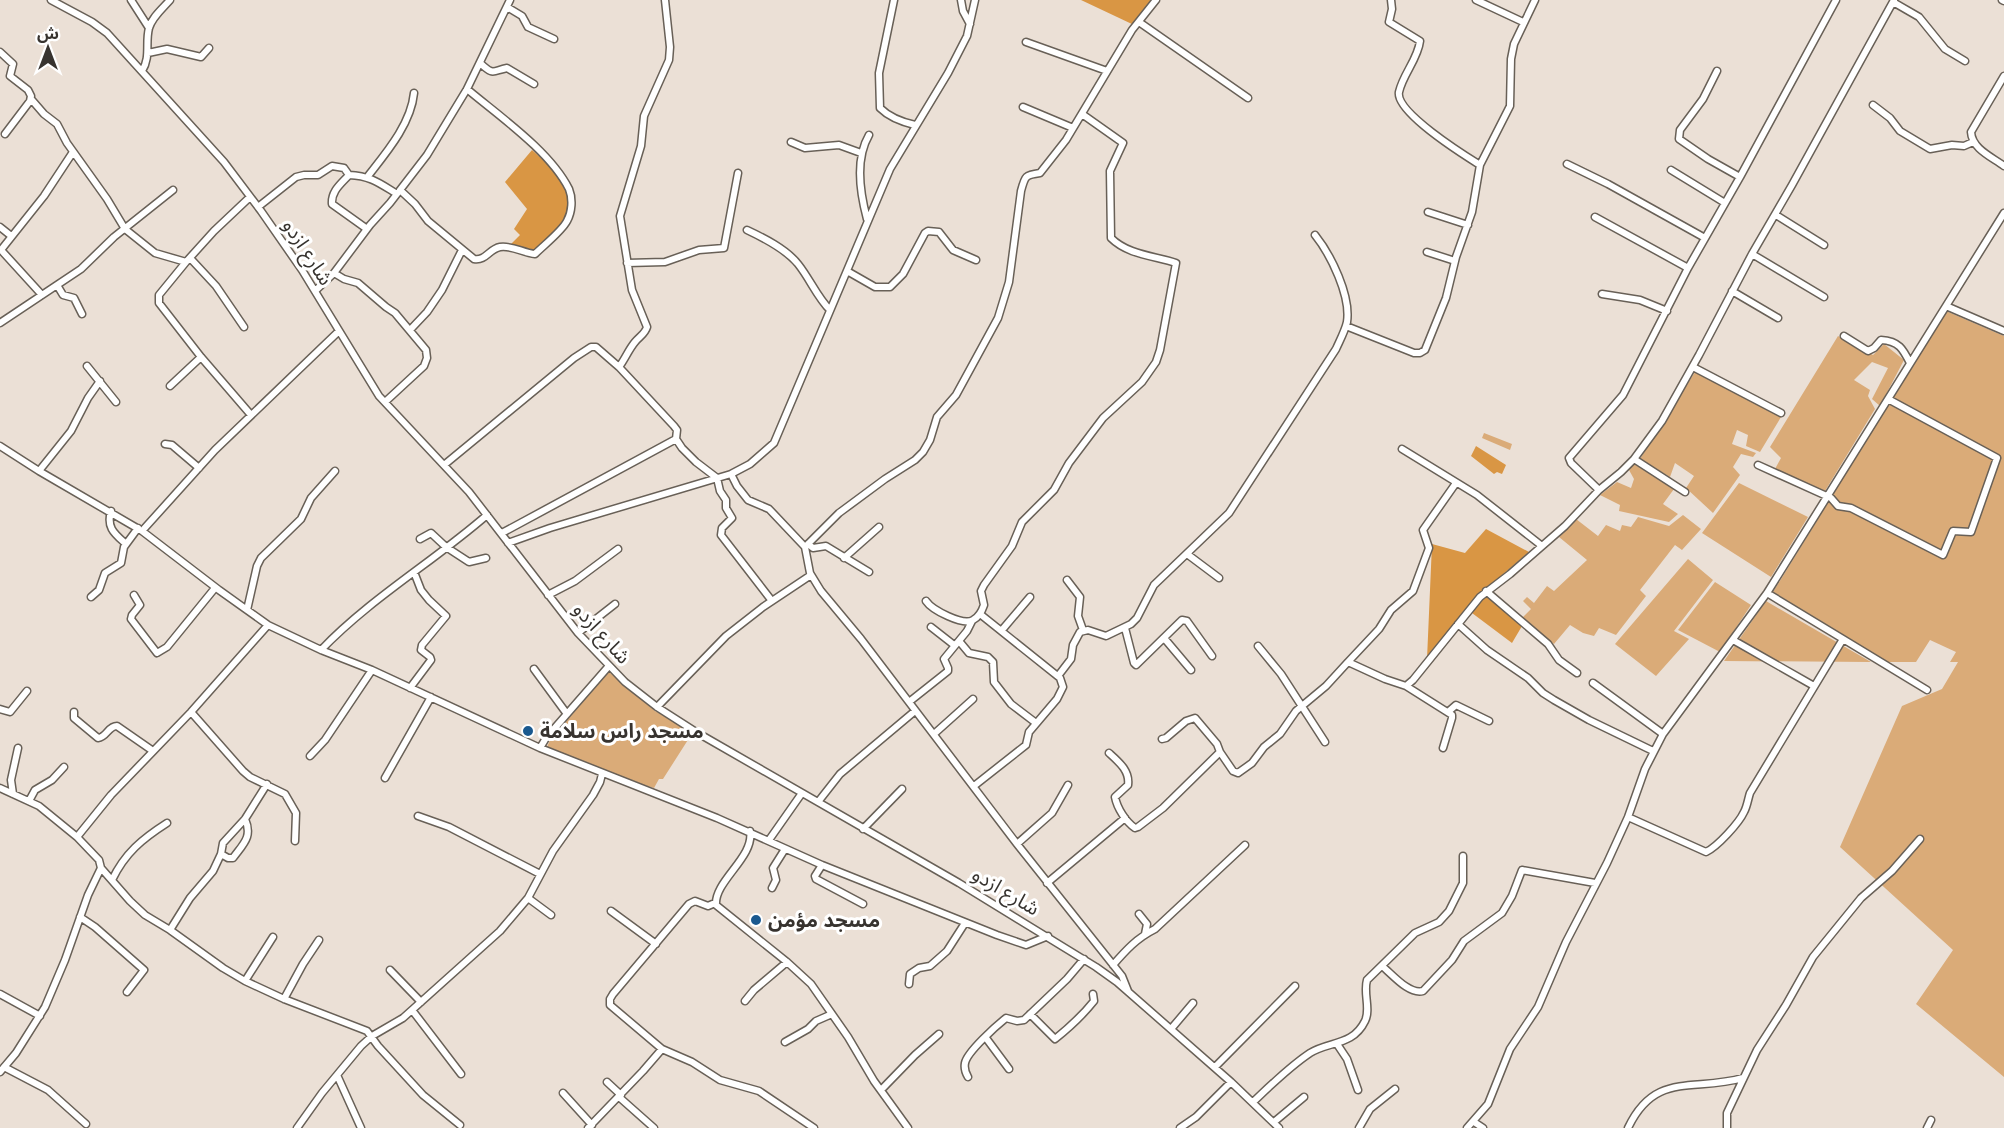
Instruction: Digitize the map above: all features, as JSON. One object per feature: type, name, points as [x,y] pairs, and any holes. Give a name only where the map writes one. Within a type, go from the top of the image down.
[{"type":"street","name":"شارع ازدو","points":[[51,0],[92,22],[107,33],[224,162],[258,207],[315,291],[369,381],[385,402],[488,515],[548,595],[608,667],[657,707],[959,883],[1084,959],[1128,991],[1215,1067],[1276,1125]]},
{"type":"street","points":[[131,0],[149,28]]},
{"type":"street","points":[[142,71],[148,53],[149,28],[154,18],[170,0]]},
{"type":"street","points":[[315,291],[334,273],[427,155],[467,89],[510,0]]},
{"type":"street","points":[[619,367],[628,356],[634,342],[646,331],[647,327],[636,301],[627,263],[620,216],[641,146],[644,116],[669,60],[670,47],[665,0]]},
{"type":"street","points":[[894,0],[879,73],[878,100],[880,108],[889,115],[902,122],[915,125]]},
{"type":"street","points":[[961,0],[963,11],[970,24]]},
{"type":"street","points":[[508,543],[549,528],[731,474],[750,464],[774,443],[890,169],[967,36],[975,0]]},
{"type":"street","points":[[806,545],[839,513],[922,452],[930,440],[938,417],[956,395],[998,318],[1009,282],[1023,182],[1030,173],[1037,174],[1043,171],[1082,114],[1132,30],[1156,0]]},
{"type":"street","points":[[1391,0],[1392,9],[1389,22],[1420,41],[1399,93],[1402,102],[1425,128],[1480,165]]},
{"type":"street","points":[[1476,0],[1523,22]]},
{"type":"street","points":[[1346,326],[1420,353],[1425,350],[1438,320],[1468,225],[1480,165],[1510,106],[1511,59],[1514,44],[1535,0]]},
{"type":"street","points":[[1599,490],[1571,463],[1569,458],[1623,396],[1688,268],[1836,0]]},
{"type":"street","points":[[1406,686],[1486,591],[1510,574],[1583,509],[1599,490],[1634,459],[1662,421],[1893,1],[1919,17],[1945,49],[1965,61]]},
{"type":"street","points":[[507,7],[522,16],[528,27],[554,39]]},
{"type":"street","points":[[1139,22],[1248,98]]},
{"type":"street","points":[[1026,42],[1107,71]]},
{"type":"street","points":[[148,53],[167,50],[201,57],[209,48]]},
{"type":"street","points":[[0,52],[13,64],[10,76],[28,90],[31,99],[44,114],[57,124],[125,229],[155,253],[188,260],[216,286],[244,327]]},
{"type":"street","points":[[480,63],[492,73],[507,68],[534,84]]},
{"type":"street","points":[[1717,71],[1702,99],[1680,130],[1679,139],[1740,177]]},
{"type":"street","points":[[2004,76],[1971,132],[1973,142],[2004,166]]},
{"type":"street","points":[[258,207],[300,176],[318,175],[332,166],[344,168],[350,175],[368,176],[416,204],[428,221],[474,259],[478,260],[502,247],[535,254],[566,223],[572,205],[568,189],[546,157],[467,89]]},
{"type":"street","points":[[368,176],[388,150],[407,117],[413,104],[414,93]]},
{"type":"street","points":[[5,134],[31,99]]},
{"type":"street","points":[[1873,105],[1890,118],[1901,132],[1930,149],[1952,144],[1964,146],[1973,142]]},
{"type":"street","points":[[1023,107],[1073,128]]},
{"type":"street","points":[[909,702],[948,671],[944,659],[971,626],[972,621],[980,614],[985,601],[981,591],[1012,546],[1022,522],[1054,490],[1069,463],[1103,418],[1142,382],[1156,362],[1167,322],[1176,263],[1140,254],[1111,238],[1110,171],[1123,143],[1082,114]]},
{"type":"street","points":[[867,221],[861,190],[861,153],[869,135]]},
{"type":"street","points":[[791,141],[806,148],[839,145],[861,153]]},
{"type":"street","points":[[42,295],[1,252],[1,247],[44,196],[74,152]]},
{"type":"street","points":[[1567,164],[1705,238]]},
{"type":"street","points":[[1671,170],[1725,203]]},
{"type":"street","points":[[627,263],[665,262],[699,250],[723,248],[738,173]]},
{"type":"street","points":[[350,175],[333,194],[332,204],[367,229]]},
{"type":"street","points":[[0,323],[81,269],[98,251],[174,190]]},
{"type":"street","points":[[250,197],[214,231],[158,299],[201,357],[251,415]]},
{"type":"street","points":[[1428,212],[1468,225]]},
{"type":"street","points":[[1467,1128],[1488,1104],[1510,1049],[1538,1007],[1566,942],[1607,863],[1653,752],[1663,734],[1767,593],[2004,213]]},
{"type":"street","points":[[1776,214],[1824,244]]},
{"type":"street","points":[[1595,217],[1688,268]]},
{"type":"street","points":[[0,227],[10,236]]},
{"type":"street","points":[[747,230],[763,238],[797,262],[814,286],[821,301],[830,310]]},
{"type":"street","points":[[847,271],[875,287],[890,287],[903,274],[928,231],[939,232],[952,250],[976,260]]},
{"type":"street","points":[[1083,630],[1106,636],[1125,628],[1137,618],[1154,585],[1229,513],[1336,349],[1346,326],[1347,306],[1329,258],[1315,235]]},
{"type":"street","points":[[410,330],[427,312],[442,290],[462,250]]},
{"type":"street","points":[[1427,252],[1455,261]]},
{"type":"street","points":[[1752,254],[1824,297]]},
{"type":"street","points":[[334,273],[364,287],[395,313],[426,350],[426,362],[385,402]]},
{"type":"street","points":[[57,285],[63,295],[72,297],[77,302],[82,314]]},
{"type":"street","points":[[1732,291],[1778,318]]},
{"type":"street","points":[[1602,294],[1640,300],[1667,311]]},
{"type":"street","points":[[1946,306],[2004,331]]},
{"type":"street","points":[[91,597],[99,590],[105,573],[121,563],[122,552],[126,544],[251,415],[339,331]]},
{"type":"street","points":[[1844,336],[1868,351],[1881,340],[1888,341],[1902,349],[1910,363]]},
{"type":"street","points":[[444,465],[574,358],[591,347],[599,349],[619,367],[677,430],[676,439],[696,462],[717,478],[720,491],[726,500],[726,508],[732,518],[722,528],[721,535],[772,601]]},
{"type":"street","points":[[170,386],[201,357]]},
{"type":"street","points":[[292,363],[298,370]]},
{"type":"street","points":[[87,366],[116,402]]},
{"type":"street","points":[[1693,367],[1781,413]]},
{"type":"street","points":[[39,471],[70,431],[100,381]]},
{"type":"street","points":[[1758,465],[1827,496],[1838,506],[1851,508],[1943,555],[1953,531],[1971,532],[1997,458],[1888,399]]},
{"type":"street","points":[[502,533],[676,439]]},
{"type":"street","points":[[165,444],[172,445],[199,468]]},
{"type":"street","points":[[0,446],[140,530],[215,588],[268,625],[321,650],[372,670],[540,748],[750,831],[822,865],[965,923],[1026,945],[1048,936]]},
{"type":"street","points":[[1402,450],[1478,495],[1542,546]]},
{"type":"street","points":[[1634,459],[1685,492]]},
{"type":"street","points":[[247,610],[261,558],[301,519],[311,498],[335,471]]},
{"type":"street","points":[[731,474],[748,500],[769,509],[806,545],[813,548],[826,546],[869,572]]},
{"type":"street","points":[[1162,739],[1186,721],[1195,718],[1216,744],[1233,771],[1238,773],[1252,763],[1264,747],[1280,734],[1301,706],[1326,686],[1379,629],[1391,610],[1413,591],[1429,548],[1423,530],[1456,483]]},
{"type":"street","points":[[111,512],[109,518],[111,530],[126,544]]},
{"type":"street","points":[[321,650],[358,615],[488,515]]},
{"type":"street","points":[[844,558],[879,527]]},
{"type":"street","points":[[420,539],[431,533],[446,547],[469,562],[486,558]]},
{"type":"street","points":[[806,545],[811,575],[821,591],[861,639],[1047,883],[1122,976],[1128,991]]},
{"type":"street","points":[[548,595],[575,581],[618,549]]},
{"type":"street","points":[[1187,554],[1219,578]]},
{"type":"street","points":[[410,688],[431,660],[421,650],[422,645],[446,616],[425,595],[414,572]]},
{"type":"street","points":[[657,707],[726,636],[811,575]]},
{"type":"street","points":[[1067,580],[1080,597],[1078,616],[1083,630]]},
{"type":"street","points":[[134,595],[140,605],[131,619],[157,652],[167,647],[215,588]]},
{"type":"street","points":[[1486,591],[1548,644],[1559,660],[1577,673]]},
{"type":"street","points":[[1767,593],[1927,690]]},
{"type":"street","points":[[1002,630],[1030,597]]},
{"type":"street","points":[[926,601],[932,609],[941,614],[972,621]]},
{"type":"street","points":[[578,633],[615,604]]},
{"type":"street","points":[[974,786],[1026,745],[1029,732],[1056,699],[1062,682],[1058,676],[980,614]]},
{"type":"street","points":[[1125,628],[1136,665],[1185,619],[1212,656]]},
{"type":"street","points":[[1458,624],[1487,650],[1528,678],[1543,693],[1589,720],[1653,752]]},
{"type":"street","points":[[76,837],[111,795],[191,712],[268,625]]},
{"type":"street","points":[[931,627],[969,653],[988,657],[993,662],[994,682],[1011,704],[1035,723]]},
{"type":"street","points":[[1058,676],[1071,659],[1073,645],[1083,630]]},
{"type":"street","points":[[1164,638],[1191,670]]},
{"type":"street","points":[[1628,817],[1701,851],[1710,850],[1745,811],[1750,793],[1843,639]]},
{"type":"street","points":[[1733,640],[1814,686]]},
{"type":"street","points":[[1258,646],[1281,674],[1325,742]]},
{"type":"street","points":[[1348,662],[1406,686],[1452,715],[1443,748]]},
{"type":"street","points":[[540,748],[546,738],[608,667]]},
{"type":"street","points":[[534,669],[567,714]]},
{"type":"street","points":[[310,756],[325,740],[372,670]]},
{"type":"street","points":[[1593,683],[1663,734]]},
{"type":"street","points":[[0,709],[10,712],[27,691]]},
{"type":"street","points":[[385,778],[431,697]]},
{"type":"street","points":[[934,734],[973,699]]},
{"type":"street","points":[[1448,712],[1456,705],[1489,721]]},
{"type":"street","points":[[818,802],[840,774],[915,711]]},
{"type":"street","points":[[74,712],[74,718],[98,738],[110,728],[117,726],[153,751]]},
{"type":"street","points":[[191,712],[243,771],[250,777],[285,794],[286,800],[294,810],[295,841]]},
{"type":"street","points":[[13,794],[11,780],[18,748]]},
{"type":"street","points":[[1109,753],[1122,764],[1129,780],[1128,785],[1115,799],[1125,818],[1132,826],[1138,827],[1163,808],[1220,752]]},
{"type":"street","points":[[29,801],[35,790],[52,780],[64,767]]},
{"type":"street","points":[[297,1128],[361,1046],[372,1036],[393,1025],[412,1010],[500,931],[528,898],[540,874],[593,795],[602,774]]},
{"type":"street","points":[[170,930],[190,898],[213,871],[228,837],[245,819],[267,784]]},
{"type":"street","points":[[1017,844],[1052,813],[1068,785]]},
{"type":"street","points":[[0,788],[48,812],[99,860],[101,868],[145,915],[245,981],[284,999],[367,1030],[423,1095],[460,1125]]},
{"type":"street","points":[[863,829],[902,789]]},
{"type":"street","points":[[769,840],[802,793]]},
{"type":"street","points":[[418,816],[448,827],[540,874]]},
{"type":"street","points":[[1047,883],[1125,818]]},
{"type":"street","points":[[221,854],[233,858],[246,839],[249,829],[245,819]]},
{"type":"street","points":[[112,880],[125,856],[146,836],[167,823]]},
{"type":"street","points":[[750,831],[750,844],[720,890],[715,903],[708,906],[692,902],[613,994],[609,1003],[662,1049],[692,1062],[720,1080],[759,1090],[814,1128]]},
{"type":"street","points":[[1727,1128],[1727,1113],[1756,1050],[1786,1005],[1813,957],[1830,939],[1861,898],[1892,871],[1920,839]]},
{"type":"street","points":[[1113,965],[1126,950],[1145,934],[1155,930],[1245,845]]},
{"type":"street","points":[[772,888],[776,880],[773,868],[785,849]]},
{"type":"street","points":[[1253,1102],[1313,1051],[1337,1044],[1356,1033],[1365,1021],[1367,980],[1418,930],[1439,922],[1449,911],[1463,883],[1463,856]]},
{"type":"street","points":[[822,865],[816,873],[816,879],[863,903]]},
{"type":"street","points":[[86,1124],[48,1090],[2,1070],[40,1016],[101,868]]},
{"type":"street","points":[[1382,966],[1411,990],[1420,993],[1452,960],[1464,941],[1502,913],[1512,896],[1522,870],[1595,883]]},
{"type":"street","points":[[528,898],[551,915]]},
{"type":"street","points":[[715,903],[720,910],[746,927],[811,984],[908,1128]]},
{"type":"street","points":[[611,911],[656,944]]},
{"type":"street","points":[[1139,914],[1147,924],[1145,934]]},
{"type":"street","points":[[80,916],[144,970],[127,992]]},
{"type":"street","points":[[909,984],[910,974],[919,968],[930,966],[947,951],[965,923]]},
{"type":"street","points":[[245,981],[273,937]]},
{"type":"street","points":[[284,999],[319,940]]},
{"type":"street","points":[[968,1077],[965,1072],[965,1061],[986,1038],[1006,1018],[1020,1022],[1030,1014],[1067,979],[1084,959]]},
{"type":"street","points":[[745,1001],[754,990],[787,962]]},
{"type":"street","points":[[390,970],[421,1002]]},
{"type":"street","points":[[1215,1067],[1295,986]]},
{"type":"street","points":[[0,994],[40,1016]]},
{"type":"street","points":[[1030,1014],[1055,1039],[1086,1011],[1094,1001],[1093,994]]},
{"type":"street","points":[[1171,1029],[1193,1003]]},
{"type":"street","points":[[412,1010],[461,1074]]},
{"type":"street","points":[[785,1042],[826,1015],[832,1014]]},
{"type":"street","points":[[881,1090],[939,1034]]},
{"type":"street","points":[[986,1038],[1009,1069]]},
{"type":"street","points":[[1337,1044],[1348,1062],[1358,1090]]},
{"type":"street","points":[[563,1093],[590,1126],[662,1049]]},
{"type":"street","points":[[337,1076],[361,1128]]},
{"type":"street","points":[[1628,1128],[1638,1108],[1667,1089],[1688,1084],[1717,1084],[1743,1078]]},
{"type":"street","points":[[607,1082],[654,1128]]},
{"type":"street","points":[[1180,1128],[1196,1117],[1231,1082]]},
{"type":"street","points":[[1359,1128],[1370,1109],[1395,1089]]},
{"type":"street","points":[[1276,1125],[1304,1097]]},
{"type":"street","points":[[1926,1128],[1931,1120]]},
{"type":"street","points":[[1474,1122],[1483,1128]]},
{"type":"shaded area","points":[[1081,0],[1152,0],[1134,25]]},
{"type":"shaded area","points":[[532,150],[560,180],[568,198],[569,208],[560,226],[533,252],[510,245],[520,235],[514,229],[527,209],[505,182]]},
{"type":"shaded area","points":[[1946,311],[2004,336],[2004,1077],[1916,1004],[1953,950],[1840,847],[1902,706],[1942,689],[1958,662],[1950,662],[1956,652],[1930,640],[1916,662],[1888,662],[1773,592]]},
{"type":"shaded area","points":[[1838,336],[1873,355],[1884,344],[1904,360],[1880,406],[1872,399],[1888,368],[1872,362],[1854,380],[1870,390],[1868,396],[1875,409],[1825,491],[1775,469],[1781,458],[1770,447]]},
{"type":"shaded area","points":[[1695,372],[1781,417],[1760,452],[1746,446],[1748,435],[1737,430],[1732,444],[1756,453],[1753,457],[1741,454],[1733,467],[1740,475],[1713,513],[1686,488],[1694,476],[1675,463],[1670,477],[1640,459]]},
{"type":"shaded area","points":[[1484,433],[1512,444],[1510,450],[1482,438]]},
{"type":"shaded area","points":[[1476,446],[1506,465],[1502,474],[1497,472],[1494,474],[1471,456]]},
{"type":"shaded area","points":[[1634,464],[1674,489],[1663,504],[1678,514],[1669,522],[1619,511],[1620,505],[1600,495],[1617,482],[1631,488],[1634,479],[1629,470]]},
{"type":"shaded area","points":[[1739,483],[1808,517],[1771,577],[1702,533]]},
{"type":"shaded area","points":[[1683,515],[1701,529],[1682,550],[1675,545],[1640,590],[1646,596],[1616,635],[1599,628],[1594,636],[1583,633],[1570,625],[1554,644],[1521,619],[1531,609],[1523,601],[1527,597],[1534,603],[1547,586],[1554,591],[1587,560],[1559,537],[1576,519],[1598,536],[1606,525],[1620,531],[1622,525],[1631,527],[1638,517],[1669,526]]},
{"type":"shaded area","points":[[1486,529],[1529,552],[1473,600],[1427,659],[1432,544],[1465,553]]},
{"type":"shaded area","points":[[1688,559],[1713,580],[1674,631],[1689,639],[1656,676],[1615,644]]},
{"type":"shaded area","points":[[1715,582],[1751,605],[1720,652],[1678,630]]},
{"type":"shaded area","points":[[1486,595],[1522,626],[1512,643],[1472,613]]},
{"type":"shaded area","points":[[1766,601],[1871,662],[1724,661]]},
{"type":"shaded area","points":[[609,672],[655,711],[693,732],[663,779],[659,779],[654,788],[618,777],[547,747],[550,740]]},
{"type":"place","name":"مسجد راس سلامة","points":[[528,731]]},
{"type":"place","name":"مسجد مؤمن","points":[[756,920]]}]
